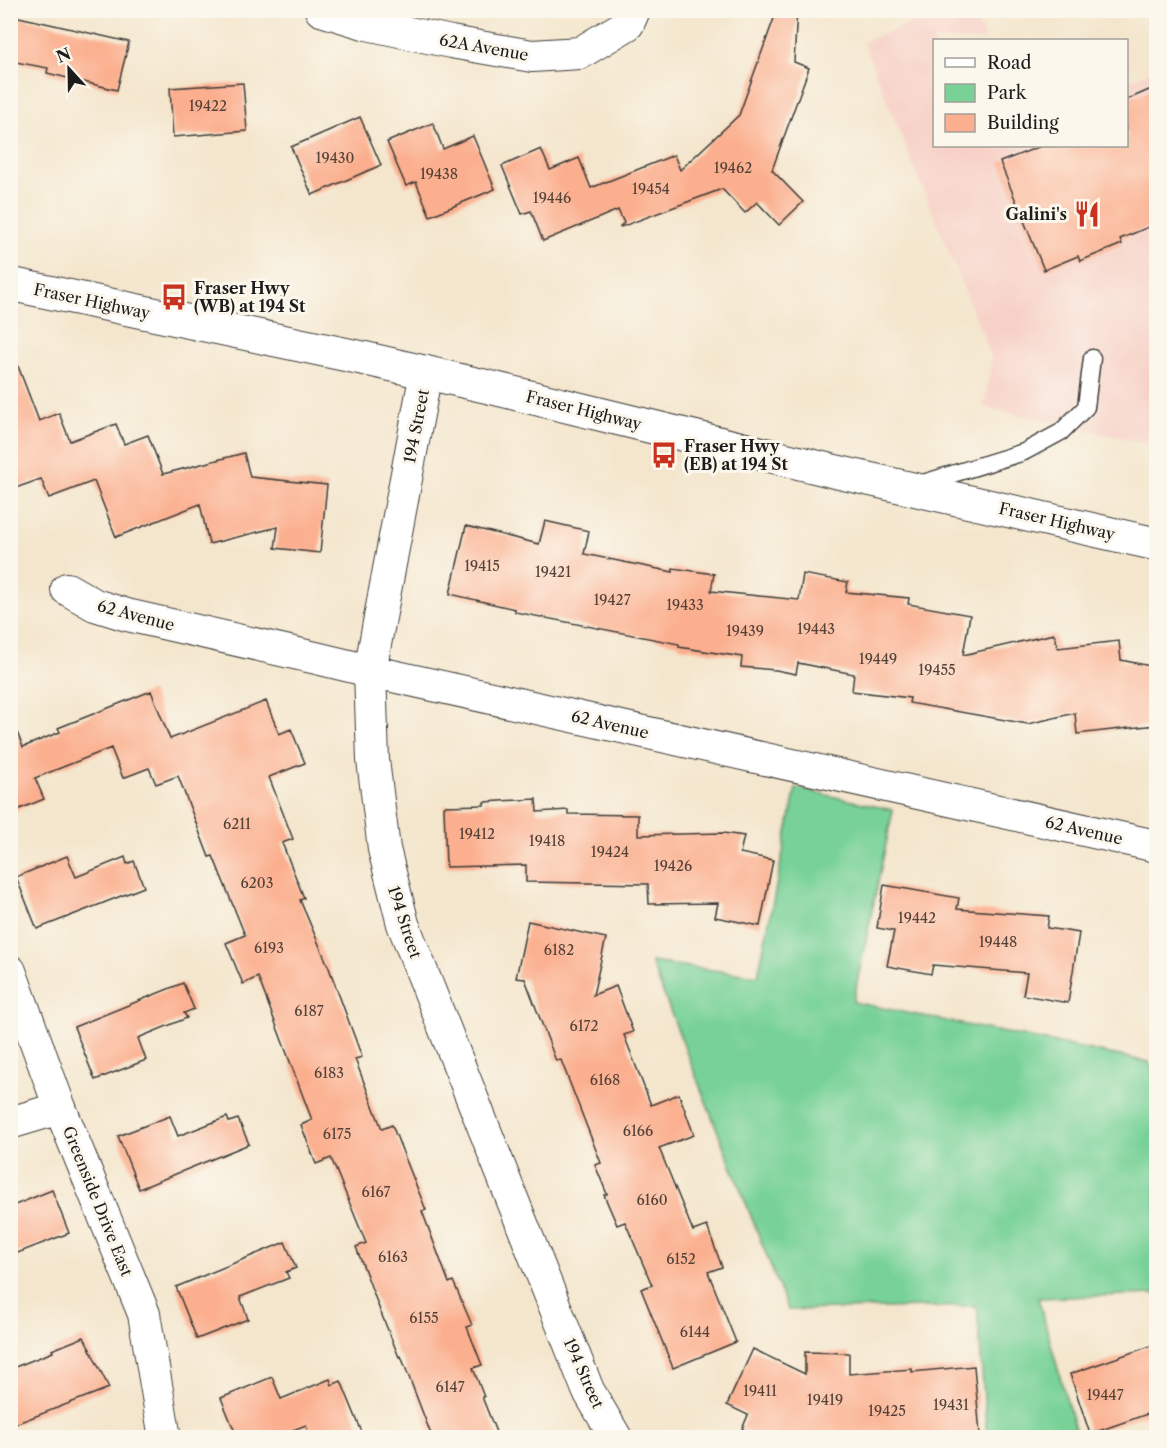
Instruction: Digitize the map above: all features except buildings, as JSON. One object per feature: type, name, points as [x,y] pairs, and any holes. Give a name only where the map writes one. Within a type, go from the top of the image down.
[{"type":"main road","name":"Fraser Highway","points":[[10,284],[426,372],[833,471],[1156,544]]},
{"type":"street","name":"62A Avenue","points":[[321,10],[367,24],[532,56],[580,53],[628,24],[634,10]]},
{"type":"street","name":"194 Street","points":[[426,372],[370,671],[373,760],[384,849],[403,924],[588,1390],[616,1437]]},
{"type":"street","name":"62 Avenue","points":[[67,589],[95,605],[127,615],[1156,846]]},
{"type":"street","name":"Greenside Drive East","points":[[10,971],[60,1108],[144,1314],[165,1437]]},
{"type":"street","points":[[10,1123],[60,1108]]},
{"type":"lane","points":[[908,488],[1024,452],[1061,432],[1086,407],[1092,358]]},
{"type":"shaded area","points":[[943,11],[973,11],[985,39],[933,39],[933,147],[1128,147],[1128,81],[1156,69],[1156,445],[984,407],[992,358],[863,42]]},
{"type":"green space","points":[[796,788],[893,810],[853,1002],[1149,1062],[1156,1082],[1156,1294],[1038,1298],[1077,1437],[987,1437],[977,1306],[788,1310],[651,962],[758,976]]},
{"type":"place","name":"Galini's","points":[[1087,214]]},
{"type":"place","name":"Fraser Hwy (WB) at 194 St","points":[[174,297]]},
{"type":"place","name":"Fraser Hwy (EB) at 194 St","points":[[664,455]]}]
